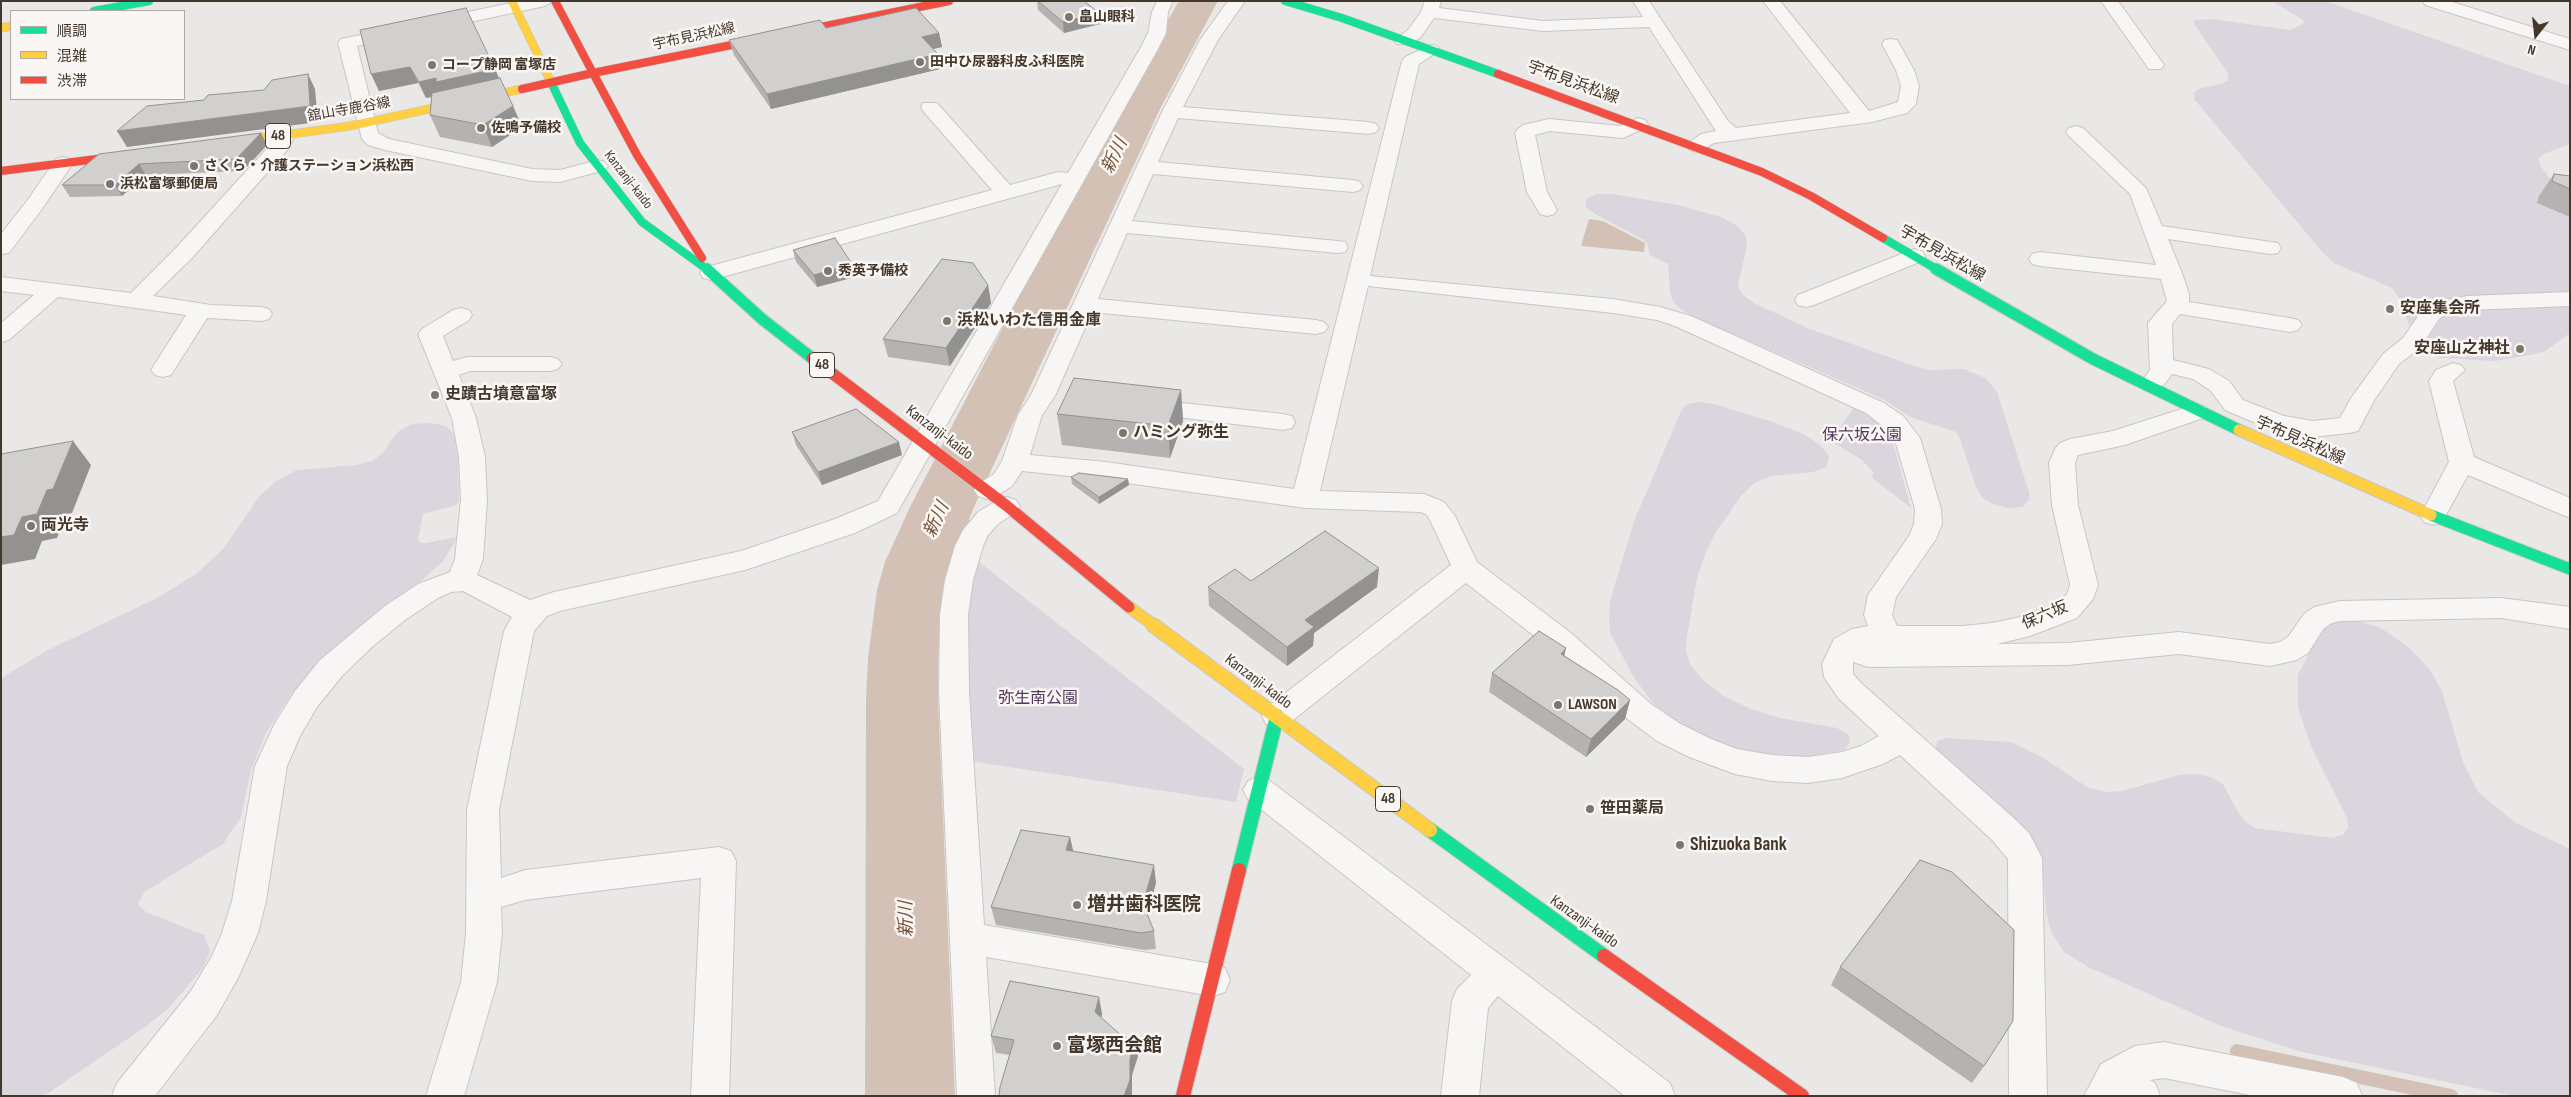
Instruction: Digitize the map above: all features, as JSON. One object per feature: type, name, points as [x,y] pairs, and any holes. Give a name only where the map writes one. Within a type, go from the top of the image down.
[{"type":"main road","points":[[100,10],[149,1]]},
{"type":"main road","name":"Kanzanji-kaido","points":[[555,1],[637,155],[712,273]]},
{"type":"main road","name":"宇布見浜松線","points":[[593,73],[949,1]]},
{"type":"main road","name":"宇布見浜松線","points":[[1285,1],[1403,40],[1638,124],[1697,146],[1786,184],[2093,359],[2146,387],[2347,480],[2433,516],[2570,569]]},
{"type":"main road","name":"Kanzanji-kaido","points":[[514,4],[580,143],[642,222],[712,273],[762,319],[993,495],[1116,597],[1522,898],[1802,1096]]},
{"type":"main road","name":"48","points":[[551,82],[593,73]]},
{"type":"main road","name":"舘山寺鹿谷線","points":[[217,144],[367,123],[551,82]]},
{"type":"main road","points":[[1,171],[140,154]]},
{"type":"main road","points":[[1183,1096],[1277,716]]},
{"type":"street","points":[[545,1],[514,4],[347,43],[369,135],[374,140],[385,144],[532,175],[560,176],[598,166]]},
{"type":"street","points":[[445,1096],[479,982],[484,934],[483,810],[519,631],[525,619],[554,602],[745,560],[845,526],[879,512],[894,500],[930,447],[1075,180],[1155,39],[1160,12],[1165,1]]},
{"type":"street","points":[[976,1096],[954,692],[954,615],[960,571],[977,530],[989,517],[993,495],[1015,462],[1030,415],[1043,396],[1171,112],[1209,40],[1237,1]]},
{"type":"street","points":[[1641,1],[1721,125],[1732,135]]},
{"type":"street","points":[[1771,1],[1854,108],[1865,117]]},
{"type":"street","points":[[2109,1],[2155,66]]},
{"type":"street","points":[[2431,1],[2570,46]]},
{"type":"street","points":[[1403,40],[1414,34],[1431,7],[1543,26],[1655,22]]},
{"type":"street","points":[[1697,146],[1708,138],[1865,117],[1900,109],[1908,104],[1910,99],[1908,78],[1892,44]]},
{"type":"street","points":[[1305,499],[1411,61],[1431,50]]},
{"type":"street","points":[[930,107],[1005,192]]},
{"type":"street","points":[[1171,112],[1368,128]]},
{"type":"street","points":[[1547,210],[1537,192],[1531,169],[1525,134],[1530,129],[1549,125],[1623,132],[1638,124]]},
{"type":"street","points":[[2076,132],[2139,192],[2155,230],[2179,299],[2160,324],[2160,376],[2146,387]]},
{"type":"street","points":[[136,300],[184,253],[281,146],[285,135]]},
{"type":"street","points":[[1,248],[35,205],[63,164]]},
{"type":"street","points":[[1145,167],[1353,186]]},
{"type":"street","points":[[712,273],[1058,178],[1075,180]]},
{"type":"street","points":[[1118,226],[1337,247]]},
{"type":"street","points":[[2155,230],[2270,248]]},
{"type":"street","points":[[1806,300],[1914,256]]},
{"type":"street","points":[[2040,259],[2171,273]]},
{"type":"street","points":[[1375,281],[1613,306],[1660,314],[1683,322],[1875,408],[1894,422],[1907,438],[1928,508],[1928,524],[1922,539],[1882,595],[1878,615],[1887,636]]},
{"type":"street","points":[[1,284],[136,300],[200,311],[261,314]]},
{"type":"street","points":[[1,335],[53,290]]},
{"type":"street","points":[[2161,364],[2201,374],[2220,386],[2234,405],[2279,424],[2313,429],[2350,425],[2363,398],[2391,359],[2412,343],[2431,314],[2439,308],[2467,302],[2570,299]]},
{"type":"street","points":[[1083,304],[1316,327]]},
{"type":"street","points":[[2176,304],[2187,309],[2290,325]]},
{"type":"street","points":[[163,370],[200,311]]},
{"type":"street","points":[[461,315],[430,334],[447,371],[464,418],[472,457],[474,500],[470,549],[461,581]]},
{"type":"street","points":[[447,371],[468,364],[550,364]]},
{"type":"street","points":[[2433,516],[2462,462],[2461,451],[2441,381],[2444,375],[2453,370]]},
{"type":"street","points":[[1043,396],[1072,399]]},
{"type":"street","points":[[1120,404],[1283,422]]},
{"type":"street","name":"保六坂","points":[[1844,648],[1862,637],[1963,637],[1992,634],[2037,623],[2067,611],[2079,599],[2084,585],[2082,570],[2065,505],[2062,463],[2064,455],[2079,445],[2116,439],[2197,412]]},
{"type":"street","points":[[1015,462],[1106,471],[1305,499],[1424,503],[1435,508],[1442,516],[1466,568],[1561,641],[1640,712],[1668,732],[1700,748],[1735,761],[1772,768],[1808,770],[1842,765],[1872,755],[1903,738]]},
{"type":"street","points":[[2462,462],[2570,509]]},
{"type":"street","points":[[1277,716],[1466,568]]},
{"type":"street","points":[[131,1096],[204,1003],[225,967],[240,933],[248,901],[271,766],[286,732],[306,699],[331,668],[395,613],[428,590],[446,583],[461,581],[477,585],[531,614]]},
{"type":"street","points":[[2028,1096],[2025,858],[2018,843],[1850,691],[1839,678],[1837,664],[1844,648],[1868,656],[2063,654],[2179,643],[2270,655],[2286,652],[2298,645],[2314,621],[2324,614],[2340,611],[2501,608],[2570,618]]},
{"type":"street","points":[[1258,790],[1656,1096]]},
{"type":"street","points":[[483,898],[525,885],[718,861],[710,1096]]},
{"type":"street","points":[[968,944],[985,941],[1212,980]]},
{"type":"street","points":[[1460,1096],[1470,1001],[1496,973]]},
{"type":"street","points":[[2120,1090],[2135,1064],[2164,1060],[2343,1096]]},
{"type":"green space","points":[[2272,1],[2325,1],[2570,86],[2570,144],[2538,158],[2540,165],[2570,206],[2570,333],[2545,351],[2536,354],[2495,361],[2441,358],[2426,353],[2416,345],[2399,298],[2392,288],[2334,263],[2324,254],[2194,99],[2194,93],[2198,89],[2221,84],[2228,80],[2228,73],[2194,24],[2194,20],[2212,19],[2290,30],[2303,24],[2304,21],[2300,18]]},
{"type":"green space","points":[[1596,194],[1613,194],[1678,205],[1721,217],[1736,225],[1746,236],[1747,245],[1738,286],[1743,295],[1754,303],[1810,329],[1917,367],[1930,370],[1964,369],[1987,379],[1997,392],[2029,492],[2029,500],[2022,507],[2008,508],[1993,504],[1982,497],[1976,487],[1956,432],[1910,417],[1886,401],[1692,316],[1679,308],[1673,301],[1670,292],[1668,264],[1650,255],[1647,243],[1644,240],[1595,214],[1586,207],[1586,199]]},
{"type":"green space","points":[[1700,402],[1714,404],[1776,423],[1805,435],[1820,445],[1829,456],[1827,467],[1813,472],[1772,476],[1754,483],[1741,496],[1715,533],[1697,578],[1687,637],[1686,651],[1690,664],[1701,678],[1722,695],[1751,709],[1780,718],[1837,728],[1849,735],[1850,742],[1844,750],[1803,757],[1737,750],[1706,738],[1676,723],[1653,703],[1635,679],[1610,633],[1611,597],[1635,519],[1681,411],[1687,404]]},
{"type":"green space","name":"保六坂公園","points":[[1854,407],[1882,425],[1892,439],[1911,508],[1871,477],[1874,473],[1862,460],[1831,441]]},
{"type":"green space","points":[[431,423],[446,426],[454,434],[458,460],[459,502],[454,506],[423,514],[418,539],[420,543],[451,538],[456,538],[456,540],[443,561],[420,582],[349,635],[316,665],[288,699],[266,733],[251,770],[241,817],[223,844],[144,892],[138,904],[146,912],[204,935],[210,951],[203,968],[167,1010],[44,1096],[1,1096],[1,678],[48,650],[157,598],[196,574],[223,549],[259,497],[276,481],[297,470],[356,465],[372,461],[385,451],[390,441],[399,431],[412,424]]},
{"type":"green space","name":"弥生南公園","points":[[975,559],[1244,769],[1236,802],[970,761],[965,668],[970,580]]},
{"type":"green space","points":[[2352,620],[2379,627],[2406,645],[2429,668],[2442,691],[2464,765],[2479,793],[2516,823],[2570,849],[2570,1096],[2514,1096],[2302,1052],[2221,1026],[2088,967],[2064,952],[2051,932],[2046,912],[2042,860],[2032,840],[1942,757],[1936,749],[1937,741],[1947,738],[2011,742],[2042,757],[2087,787],[2105,792],[2122,791],[2179,775],[2195,774],[2211,777],[2223,784],[2238,812],[2245,821],[2255,828],[2333,838],[2344,834],[2348,828],[2347,818],[2313,751],[2298,708],[2298,675],[2316,639],[2325,627],[2334,622]]},
{"type":"shaded area","points":[[1589,219],[1603,221],[1645,243],[1644,252],[1581,246]]},
{"type":"building","points":[[1038,1],[1084,1],[1099,13],[1063,22]]},
{"type":"building","name":"コープ静岡 富塚店","points":[[466,8],[495,69],[436,82],[436,78],[419,82],[410,67],[371,74],[360,30]]},
{"type":"building","points":[[916,8],[939,33],[922,37],[938,54],[767,94],[729,40],[820,20],[826,28]]},
{"type":"building","points":[[308,74],[310,106],[117,131],[147,106],[204,100],[208,95],[264,90],[272,80]]},
{"type":"building","points":[[500,78],[513,106],[483,125],[430,115],[432,93]]},
{"type":"building","points":[[261,133],[236,159],[139,164],[115,185],[62,185],[99,154]]},
{"type":"building","points":[[2554,174],[2570,176],[2570,189],[2552,181]]},
{"type":"building","points":[[835,238],[852,264],[814,275],[793,250]]},
{"type":"building","name":"浜松いわた信用金庫","points":[[942,259],[973,263],[988,285],[946,348],[883,339]]},
{"type":"building","points":[[1074,378],[1181,390],[1168,426],[1057,414]]},
{"type":"building","points":[[856,409],[899,442],[818,472],[792,432]]},
{"type":"building","points":[[73,441],[53,489],[47,490],[37,514],[22,517],[14,535],[1,537],[1,454]]},
{"type":"building","points":[[1079,473],[1128,479],[1099,497],[1071,477]]},
{"type":"building","points":[[1325,531],[1379,568],[1305,620],[1314,627],[1287,647],[1208,587],[1235,569],[1251,581]]},
{"type":"building","name":"LAWSON","points":[[1539,631],[1566,648],[1561,654],[1618,690],[1630,700],[1591,739],[1492,673]]},
{"type":"building","name":"増井歯科医院","points":[[1021,830],[1070,837],[1066,850],[1154,865],[1143,904],[1154,931],[1141,933],[991,907]]},
{"type":"building","points":[[1920,860],[1952,872],[2014,930],[2013,1021],[1984,1066],[1840,967]]},
{"type":"building","name":"富塚西会館","points":[[1010,981],[1099,997],[1095,1012],[1123,1037],[1135,1039],[1130,1059],[1130,1080],[1124,1096],[999,1096],[1014,1040],[991,1036]]},
{"type":"waterway","name":"新川","points":[[910,1096],[902,699],[903,658],[910,590],[918,562],[942,507],[1138,109],[1199,1]]},
{"type":"waterway","points":[[942,507],[966,524]]},
{"type":"waterway","points":[[2237,1051],[2451,1096]]},
{"type":"traffic: fast","points":[[100,10],[149,1]]},
{"type":"traffic: fast","points":[[1285,1],[1342,18],[1498,74]]},
{"type":"traffic: fast","points":[[551,82],[580,143],[642,222],[710,271],[762,319],[812,358]]},
{"type":"traffic: fast","points":[[1883,238],[2093,359],[2161,394],[2239,430]]},
{"type":"traffic: fast","points":[[2431,515],[2570,569]]},
{"type":"traffic: fast","points":[[1239,870],[1277,716]]},
{"type":"traffic: fast","points":[[1430,830],[1604,956]]},
{"type":"traffic: slow","points":[[512,1],[551,82]]},
{"type":"traffic: slow","points":[[1,28],[10,26]]},
{"type":"traffic: slow","points":[[226,143],[350,126],[522,89]]},
{"type":"traffic: slow","points":[[2239,430],[2431,515]]},
{"type":"traffic: slow","points":[[1129,607],[1430,830]]},
{"type":"traffic: jam","points":[[555,1],[593,73],[949,1]]},
{"type":"traffic: jam","points":[[522,89],[593,73],[637,155],[702,258]]},
{"type":"traffic: jam","points":[[1498,74],[1762,172],[1811,196],[1883,238]]},
{"type":"traffic: jam","points":[[1,171],[129,155]]},
{"type":"traffic: jam","points":[[812,358],[1007,506],[1129,607]]},
{"type":"traffic: jam","points":[[1183,1096],[1239,870]]},
{"type":"traffic: jam","points":[[1604,956],[1802,1096]]},
{"type":"place","name":"畠山眼科","points":[[1069,17]]},
{"type":"place","name":"田中ひ尿器科皮ふ科医院","points":[[920,62]]},
{"type":"place","name":"コープ静岡 富塚店","points":[[432,65]]},
{"type":"place","name":"佐鳴予備校","points":[[481,128]]},
{"type":"place","name":"さくら・介護ステーション浜松西","points":[[194,166]]},
{"type":"place","name":"浜松富塚郵便局","points":[[110,184]]},
{"type":"place","name":"秀英予備校","points":[[828,271]]},
{"type":"place","name":"安座集会所","points":[[2390,309]]},
{"type":"place","name":"浜松いわた信用金庫","points":[[947,321]]},
{"type":"place","name":"安座山之神社","points":[[2520,349]]},
{"type":"place","name":"史蹟古墳意富塚","points":[[435,395]]},
{"type":"place","name":"ハミング弥生","points":[[1123,433]]},
{"type":"place","name":"両光寺","points":[[31,526]]},
{"type":"place","name":"LAWSON","points":[[1558,705]]},
{"type":"place","name":"笹田薬局","points":[[1590,809]]},
{"type":"place","name":"Shizuoka Bank","points":[[1680,845]]},
{"type":"place","name":"増井歯科医院","points":[[1077,905]]},
{"type":"place","name":"富塚西会館","points":[[1057,1046]]}]
